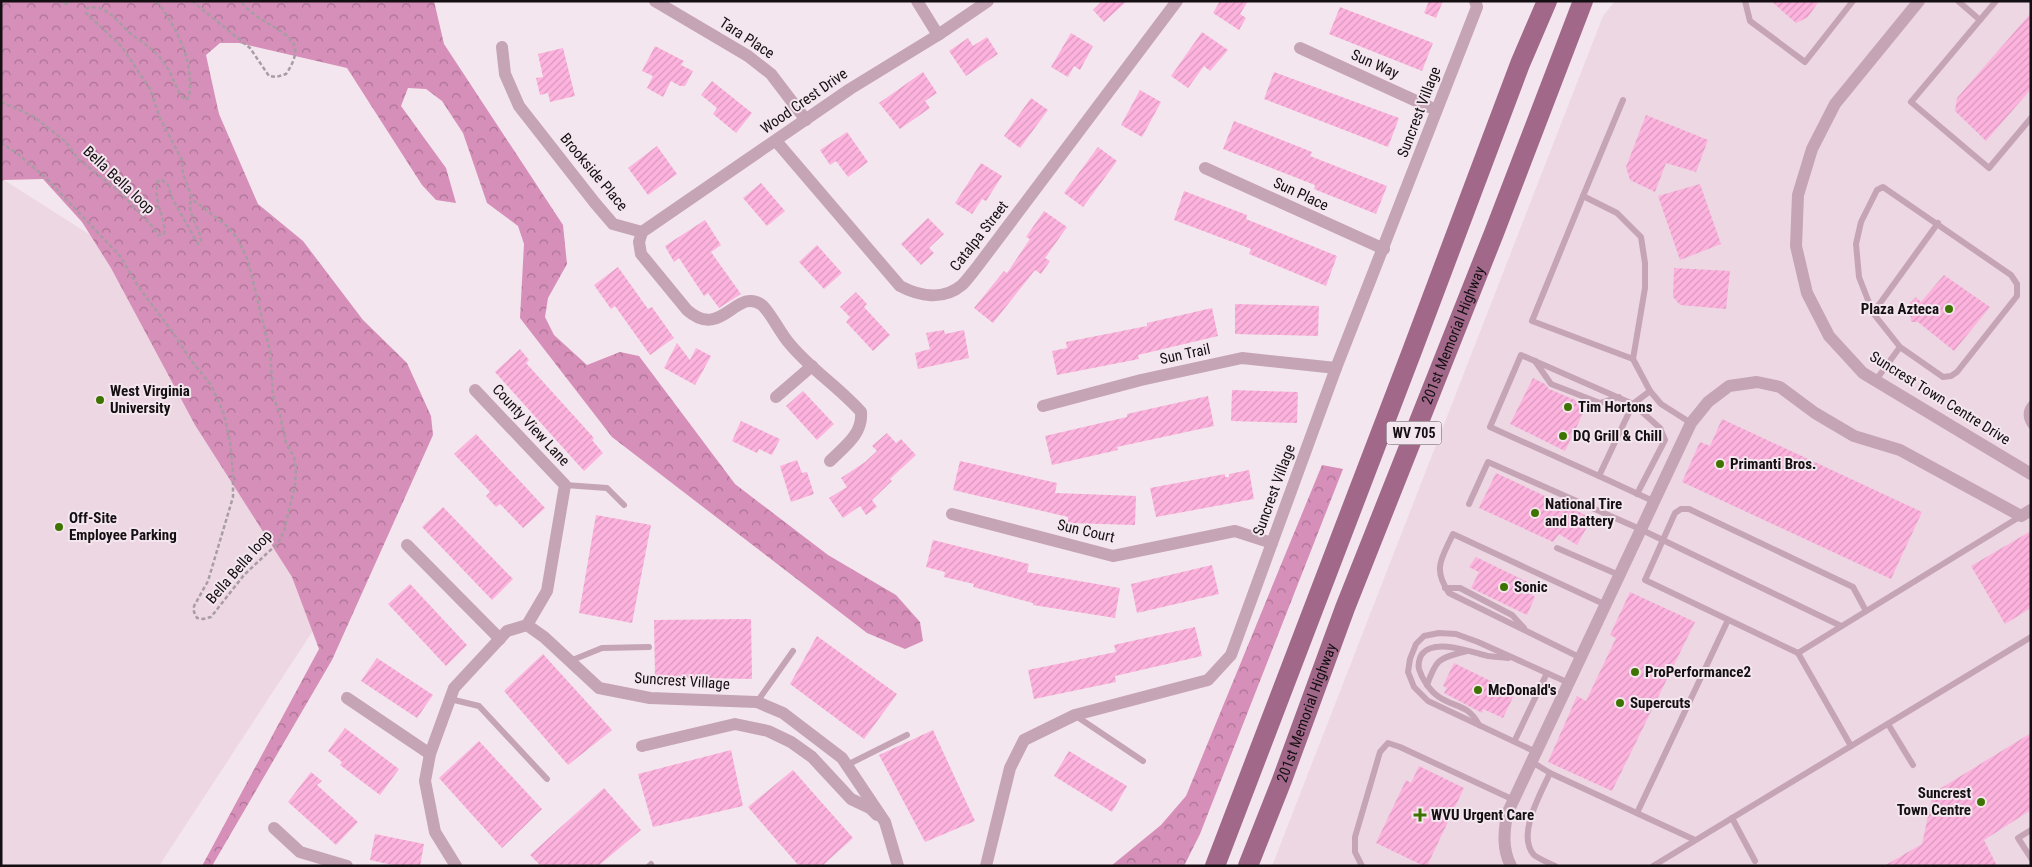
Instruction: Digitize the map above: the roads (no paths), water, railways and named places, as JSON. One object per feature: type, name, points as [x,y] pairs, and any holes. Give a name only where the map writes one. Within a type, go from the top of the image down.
[{"type":"main road","name":"201st Memorial Highway","points":[[1215,866],[1402,379],[1520,64],[1547,1]]},
{"type":"main road","name":"201st Memorial Highway","points":[[1248,866],[1282,780],[1345,608],[1494,233],[1583,1]]},
{"type":"street","name":"Tara Place","points":[[655,1],[748,56],[771,74],[806,120]]},
{"type":"street","points":[[917,1],[938,35]]},
{"type":"street","name":"Wood Crest Drive","points":[[642,232],[850,89],[938,35],[988,1]]},
{"type":"street","name":"Catalpa Street","points":[[776,141],[900,286],[914,294],[933,296],[949,293],[962,285],[977,267],[1178,1]]},
{"type":"street","name":"Suncrest Village","points":[[986,866],[1010,768],[1024,740],[1075,715],[1208,680],[1231,655],[1336,368],[1477,7],[1475,1]]},
{"type":"street","name":"Suncrest Town Centre Drive","points":[[1919,1],[1835,104],[1812,149],[1798,195],[1796,246],[1807,293],[1829,336],[1863,373],[2031,474]]},
{"type":"street","name":"Brookside Place","points":[[502,47],[505,74],[519,106],[595,204],[614,224],[642,232]]},
{"type":"street","name":"Sun Way","points":[[1300,48],[1436,110]]},
{"type":"street","name":"Sun Place","points":[[1205,168],[1384,249]]},
{"type":"street","points":[[642,232],[639,242],[640,254],[696,318],[717,319],[740,303],[751,302],[762,305],[789,343],[861,412],[862,423],[857,433],[830,461]]},
{"type":"street","name":"Sun Trail","points":[[1043,406],[1141,380],[1242,358],[1336,368]]},
{"type":"street","points":[[776,397],[812,366]]},
{"type":"street","points":[[1511,866],[1507,858],[1504,834],[1507,814],[1691,423],[1708,402],[1729,386],[1757,382],[1780,388],[1815,413],[1854,436],[1900,450],[2026,513]]},
{"type":"street","name":"County View Lane","points":[[475,390],[565,485],[547,591],[527,625]]},
{"type":"street","name":"Sun Court","points":[[952,514],[1113,556],[1235,531],[1272,543]]},
{"type":"street","points":[[407,545],[500,639]]},
{"type":"street","points":[[456,866],[435,832],[425,781],[430,754],[454,688],[507,631],[527,625]]},
{"type":"street","name":"Suncrest Village","points":[[527,625],[544,637],[600,688],[650,698],[757,702],[783,714],[842,758],[885,822],[898,866]]},
{"type":"street","points":[[347,698],[430,754]]},
{"type":"street","points":[[642,746],[735,724],[768,731],[791,742],[812,757],[851,799],[870,808],[885,822]]},
{"type":"street","points":[[274,828],[300,852],[347,866]]},
{"type":"lane","points":[[1745,1],[1750,21],[1805,62],[1853,1]]},
{"type":"lane","points":[[1958,1],[1980,20]]},
{"type":"lane","points":[[1996,1],[1911,102],[1989,168],[2031,118]]},
{"type":"lane","points":[[1623,100],[1532,322],[1633,359]]},
{"type":"lane","points":[[1883,187],[1889,189],[2011,275],[2017,284],[2017,296],[1957,372],[1950,376],[1943,377],[1900,347],[1873,313],[1859,277],[1856,244],[1862,222],[1877,190],[1883,187]]},
{"type":"lane","points":[[1583,196],[1617,213],[1641,237],[1645,264],[1645,288],[1633,359],[1650,391],[1661,404],[1691,423]]},
{"type":"lane","points":[[1873,313],[1938,223]]},
{"type":"lane","points":[[1876,380],[1900,347]]},
{"type":"lane","points":[[1637,494],[1665,440],[1660,428],[1633,404],[1520,355],[1490,427],[1637,494],[1654,501]]},
{"type":"lane","points":[[1534,360],[1551,384],[1600,403],[1619,397]]},
{"type":"lane","points":[[1599,476],[1633,404],[1650,391]]},
{"type":"lane","points":[[2031,404],[2027,409],[2027,419],[2031,426]]},
{"type":"lane","points":[[1469,504],[1488,462],[1664,540],[1841,626]]},
{"type":"lane","points":[[565,485],[607,488],[624,506]]},
{"type":"lane","points":[[1851,746],[1798,653],[1646,580],[1676,513],[1682,509],[1690,509],[1853,587],[1866,610]]},
{"type":"lane","points":[[1798,653],[2026,513]]},
{"type":"lane","points":[[1581,658],[1449,593],[1439,563],[1454,534],[1606,605]]},
{"type":"lane","points":[[1557,548],[1619,575]]},
{"type":"lane","points":[[1446,588],[1460,588],[1504,610],[1512,615],[1526,631]]},
{"type":"lane","points":[[1637,814],[1728,620]]},
{"type":"lane","points":[[1569,683],[1456,634],[1439,633],[1424,636],[1416,644],[1410,659],[1408,672],[1414,687],[1428,701],[1514,740],[1550,773],[1695,840]]},
{"type":"lane","points":[[1653,866],[2031,638]]},
{"type":"lane","points":[[1479,725],[1473,713],[1439,697],[1427,685],[1419,668],[1419,658],[1423,653],[1434,647],[1448,647],[1489,656],[1514,658]]},
{"type":"lane","points":[[570,661],[602,648],[649,648]]},
{"type":"lane","points":[[1427,685],[1437,662],[1443,658],[1468,650]]},
{"type":"lane","points":[[757,702],[793,651]]},
{"type":"lane","points":[[1514,740],[1547,673]]},
{"type":"lane","points":[[450,699],[479,706],[547,779]]},
{"type":"lane","points":[[1075,715],[1143,762]]},
{"type":"lane","points":[[1888,724],[1913,765]]},
{"type":"lane","points":[[847,765],[907,735]]},
{"type":"lane","points":[[1362,866],[1355,852],[1355,837],[1380,752],[1388,744],[1400,747],[1514,800]]},
{"type":"lane","points":[[1550,773],[1530,819],[1528,844],[1534,855],[1555,866]]},
{"type":"lane","points":[[1732,818],[1755,861]]},
{"type":"lane","points":[[2031,830],[2018,838],[2031,858]]},
{"type":"place","name":"Plaza Azteca","points":[[1949,309]]},
{"type":"place","name":"West Virginia University","points":[[100,400]]},
{"type":"place","name":"Tim Hortons","points":[[1568,407]]},
{"type":"place","name":"DQ Grill & Chill","points":[[1563,436]]},
{"type":"place","name":"Primanti Bros.","points":[[1720,464]]},
{"type":"place","name":"National Tire and Battery","points":[[1535,513]]},
{"type":"place","name":"Off-Site Employee Parking","points":[[59,527]]},
{"type":"place","name":"Sonic","points":[[1504,587]]},
{"type":"place","name":"ProPerformance2","points":[[1635,672]]},
{"type":"place","name":"McDonald's","points":[[1478,690]]},
{"type":"place","name":"Supercuts","points":[[1620,703]]},
{"type":"place","name":"Suncrest Town Centre","points":[[1981,802]]},
{"type":"place","name":"WVU Urgent Care","points":[[1420,815]]}]
